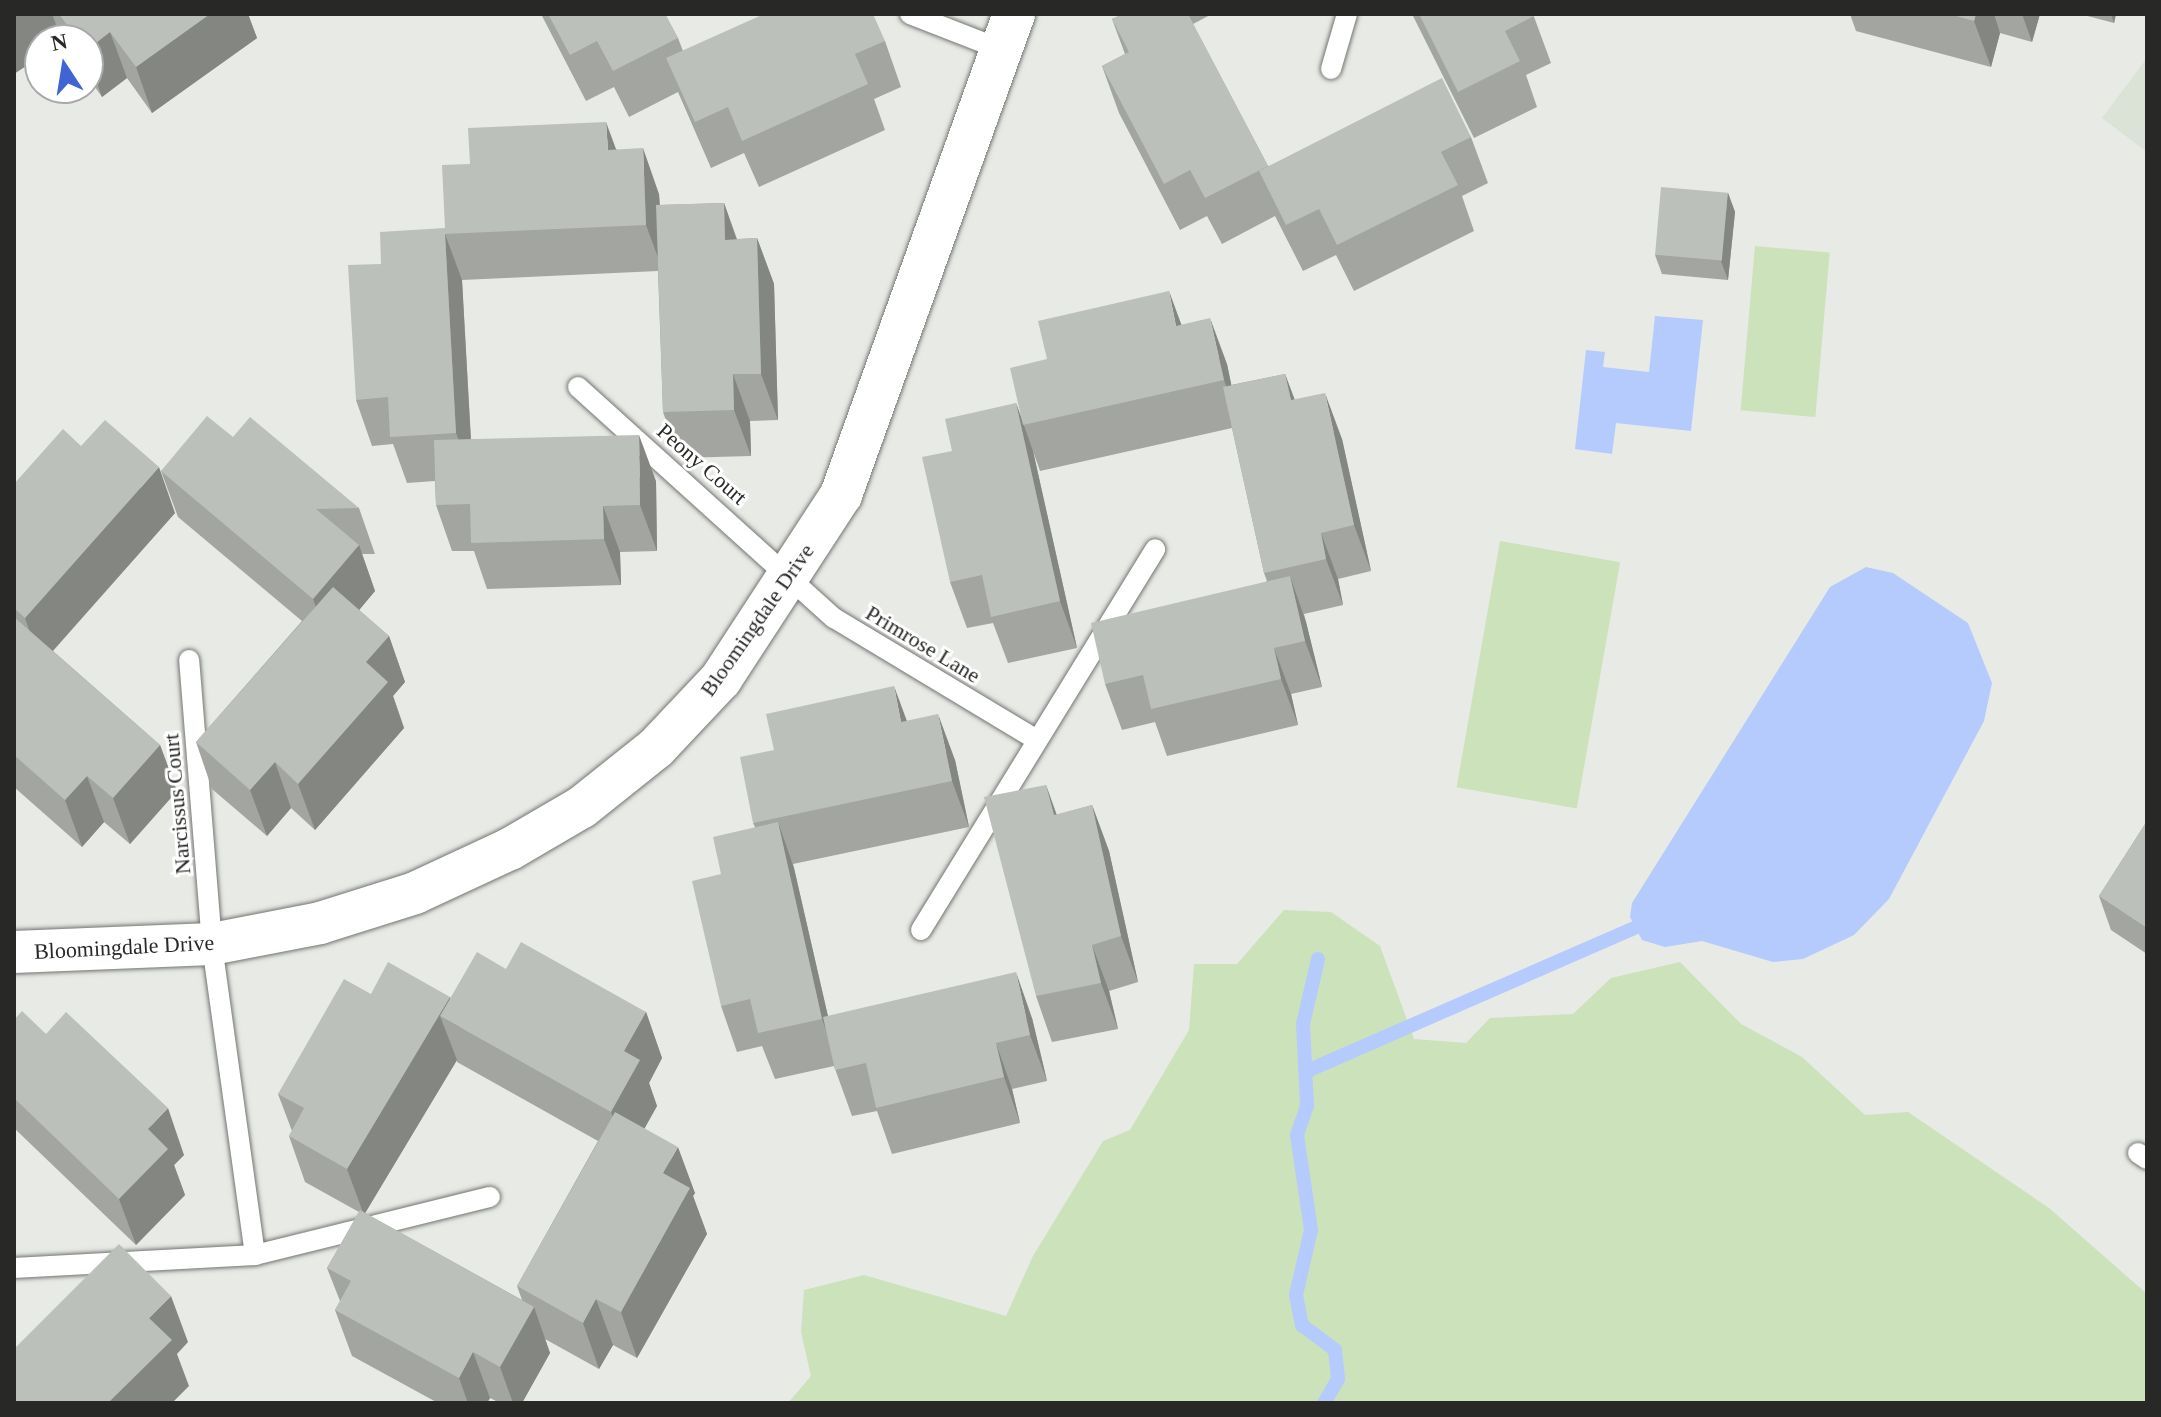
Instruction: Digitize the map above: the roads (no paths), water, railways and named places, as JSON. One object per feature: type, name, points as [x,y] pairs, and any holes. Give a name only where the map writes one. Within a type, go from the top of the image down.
[{"type":"street","name":"Bloomingdale Drive","points":[[14,952],[212,944],[320,923],[415,893],[582,807],[656,748],[721,679],[789,583],[841,495],[1007,32]]},
{"type":"lane","points":[[910,14],[1007,32]]},
{"type":"lane","points":[[1331,69],[1347,14]]},
{"type":"lane","name":"Peony Court","points":[[578,387],[751,539],[789,583]]},
{"type":"lane","points":[[921,930],[1155,549]]},
{"type":"lane","name":"Primrose Lane","points":[[789,583],[1037,740]]},
{"type":"lane","name":"Narcissus Court","points":[[189,660],[212,944],[255,1255]]},
{"type":"lane","points":[[14,1268],[255,1255],[490,1197]]},
{"type":"water","points":[[1655,316],[1703,320],[1691,431],[1616,423],[1612,454],[1575,449],[1586,350],[1605,352],[1603,367],[1649,372]]},
{"type":"water","points":[[1866,567],[1893,573],[1968,623],[1992,683],[1984,721],[1889,899],[1854,935],[1803,959],[1773,962],[1702,941],[1665,947],[1642,940],[1630,917],[1632,903],[1830,587]]},
{"type":"waterway","points":[[1307,1071],[1648,922]]},
{"type":"waterway","points":[[1318,959],[1303,1024],[1307,1106],[1297,1135],[1311,1230],[1296,1295],[1302,1325],[1335,1350],[1338,1379],[1324,1403]]}]
